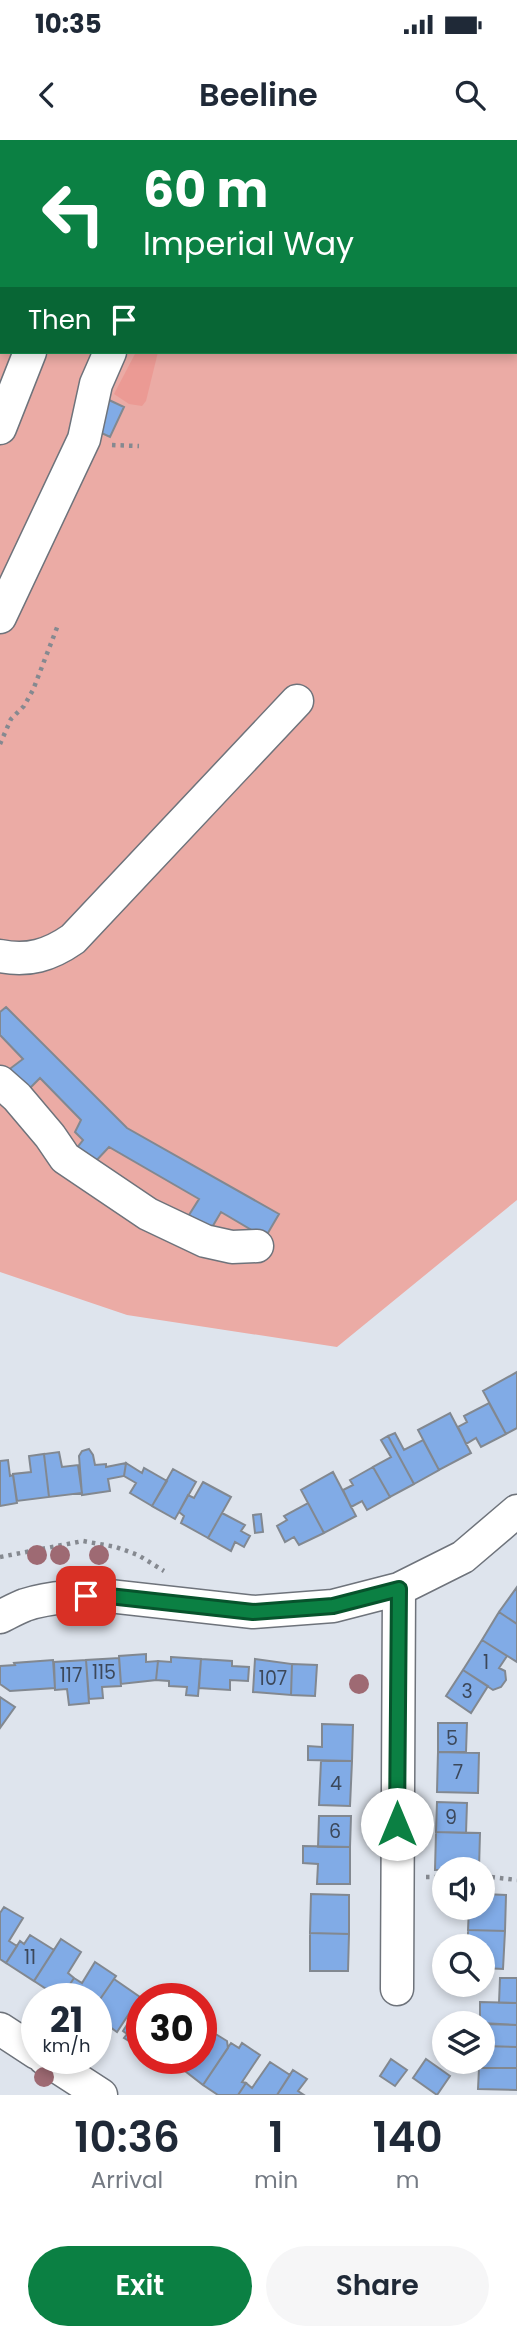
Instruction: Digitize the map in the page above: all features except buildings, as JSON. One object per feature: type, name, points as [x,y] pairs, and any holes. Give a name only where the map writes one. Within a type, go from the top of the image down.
[{"type":"street","points":[[0,428],[29,354]]},
{"type":"street","points":[[0,617],[84,439],[96,384],[109,354]]},
{"type":"street","points":[[0,956],[14,959],[34,958],[56,951],[73,939],[297,701]]},
{"type":"street","points":[[0,1082],[17,1097],[65,1158],[148,1214],[205,1241],[232,1247],[257,1246]]},
{"type":"street","points":[[0,1617],[25,1605],[86,1596],[109,1596],[253,1612],[333,1606],[399,1589],[463,1557],[517,1511]]},
{"type":"street","points":[[397,1989],[399,1589]]},
{"type":"street","points":[[0,2029],[21,2043]]},
{"type":"street","points":[[69,2074],[101,2095]]},
{"type":"path","points":[[127,446],[139,446]]},
{"type":"path","points":[[0,744],[11,719],[24,706],[33,691],[58,625]]},
{"type":"path","points":[[0,1558],[83,1541],[116,1547],[138,1556],[164,1572]]},
{"type":"path","points":[[495,1878],[517,1880]]},
{"type":"shaded area","points":[[0,354],[517,354],[517,1200],[337,1347],[127,1315],[0,1272]]},
{"type":"shaded area","points":[[135,354],[158,354],[146,401],[142,406],[129,404],[114,394]]},
{"type":"route","points":[[86,1596],[109,1596],[253,1612],[333,1606],[399,1589],[397,1824]]}]
